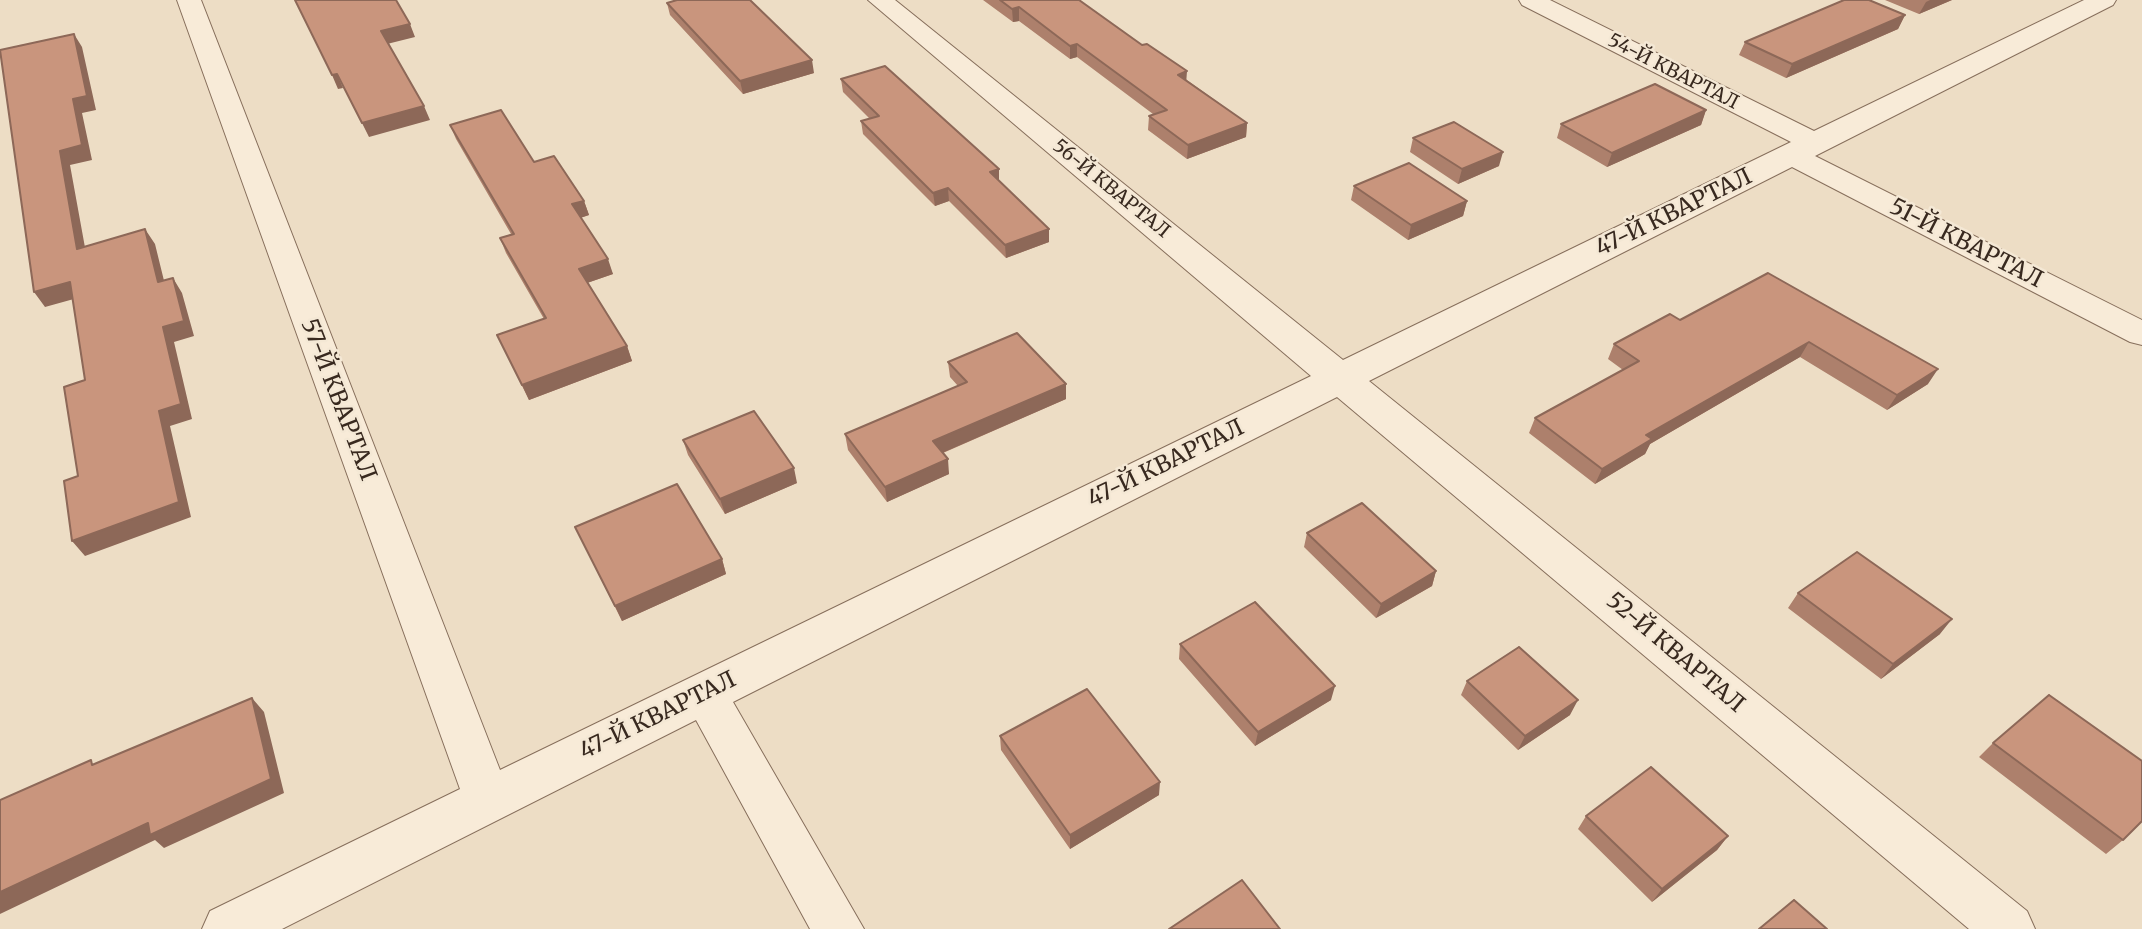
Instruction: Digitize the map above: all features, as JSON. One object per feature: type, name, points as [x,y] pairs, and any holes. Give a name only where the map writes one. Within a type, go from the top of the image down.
[{"type":"street","name":"57-Й КВАРТАЛ","points":[[188,0],[488,800]]},
{"type":"street","name":"56-Й КВАРТАЛ","points":[[880,0],[1342,378]]},
{"type":"street","name":"54-Й КВАРТАЛ","points":[[1531,0],[1803,149]]},
{"type":"street","name":"47-Й КВАРТАЛ","points":[[228,929],[2104,0]]},
{"type":"street","name":"51-Й КВАРТАЛ","points":[[1803,149],[2142,334]]},
{"type":"street","name":"52-Й КВАРТАЛ","points":[[1342,378],[2009,929]]},
{"type":"street","points":[[704,693],[838,929]]},
{"type":"building","points":[[295,0],[396,0],[410,24],[381,31],[424,106],[362,123],[337,74],[332,75]]},
{"type":"building","points":[[677,0],[750,0],[812,60],[740,81],[667,3]]},
{"type":"building","points":[[1000,0],[1079,0],[1142,45],[1147,44],[1187,71],[1178,75],[1247,123],[1188,145],[1149,116],[1167,110],[1077,44],[1070,46],[1019,7],[1012,9]]},
{"type":"building","points":[[1844,0],[1869,0],[1905,15],[1792,64],[1745,42]]},
{"type":"building","points":[[74,34],[87,96],[73,99],[82,145],[60,151],[77,249],[145,229],[158,282],[173,278],[184,321],[163,327],[181,404],[159,411],[179,502],[72,541],[64,481],[78,476],[64,387],[85,380],[70,282],[34,292],[0,50]]},
{"type":"building","points":[[885,66],[999,169],[990,172],[1049,229],[1005,245],[948,188],[933,193],[861,121],[879,116],[841,79]]},
{"type":"building","points":[[1655,84],[1706,110],[1612,153],[1561,124]]},
{"type":"building","points":[[501,110],[534,162],[554,156],[584,201],[572,204],[608,259],[579,269],[627,346],[522,385],[497,335],[546,318],[500,238],[514,234],[450,125]]},
{"type":"building","points":[[1454,122],[1503,152],[1462,169],[1413,138]]},
{"type":"building","points":[[1409,163],[1467,201],[1411,225],[1354,186]]},
{"type":"building","points":[[1768,273],[1938,369],[1897,395],[1809,342],[1646,435],[1652,439],[1602,469],[1535,418],[1639,361],[1614,344],[1670,314],[1680,320]]},
{"type":"building","points":[[1017,333],[1066,384],[933,441],[948,459],[885,487],[845,434],[967,382],[948,362]]},
{"type":"building","points":[[754,411],[794,468],[720,499],[683,440]]},
{"type":"building","points":[[677,484],[722,559],[615,606],[575,527]]},
{"type":"building","points":[[1362,503],[1436,571],[1381,604],[1307,533]]},
{"type":"building","points":[[1857,552],[1952,619],[1893,664],[1798,593]]},
{"type":"building","points":[[1255,602],[1335,686],[1258,732],[1180,644]]},
{"type":"building","points":[[1519,647],[1578,700],[1525,736],[1467,681]]},
{"type":"building","points":[[1087,689],[1160,782],[1070,835],[1000,736]]},
{"type":"building","points":[[2049,695],[2142,761],[2142,821],[2123,840],[1993,743]]},
{"type":"building","points":[[252,698],[271,779],[150,835],[148,823],[0,892],[0,800],[91,760],[92,765]]},
{"type":"building","points":[[1651,767],[1728,836],[1662,889],[1586,816]]},
{"type":"building","points":[[1242,880],[1280,929],[1169,929]]},
{"type":"building","points":[[1794,900],[1827,929],[1759,929]]}]
